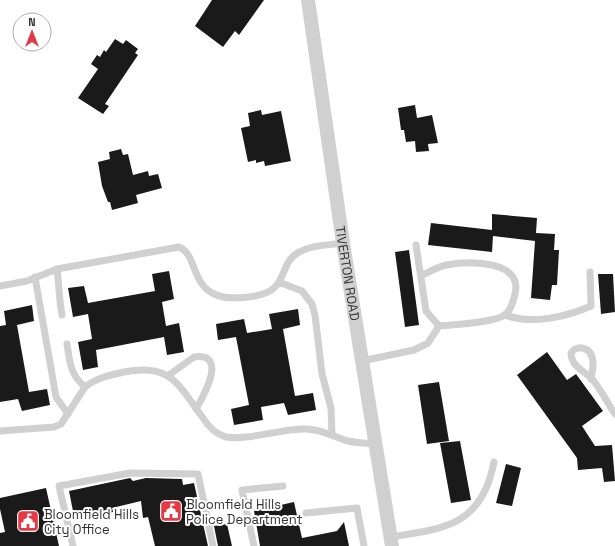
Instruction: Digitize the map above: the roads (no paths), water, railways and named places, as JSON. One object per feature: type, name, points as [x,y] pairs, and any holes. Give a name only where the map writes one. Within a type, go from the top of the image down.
[{"type":"street","name":"TIVERTON ROAD","points":[[308,0],[343,243],[391,541]]},
{"type":"lane","points":[[0,286],[19,283],[57,269],[179,247],[187,252],[202,285],[216,295],[241,298],[263,294],[275,288],[288,262],[298,253],[313,247],[343,243]]},
{"type":"lane","points":[[416,246],[426,311],[440,326]]},
{"type":"lane","points":[[362,360],[414,350],[428,343],[440,326],[498,318],[510,311],[515,296],[515,284],[509,272],[497,265],[476,263],[445,265],[421,276]]},
{"type":"lane","points":[[57,269],[58,291],[62,315]]},
{"type":"lane","points":[[505,315],[515,319],[542,319],[563,316],[591,306],[590,272]]},
{"type":"lane","points":[[35,277],[56,397],[68,414]]},
{"type":"lane","points":[[279,282],[302,291],[312,304],[315,315],[322,374],[331,408],[332,434]]},
{"type":"lane","points":[[67,344],[74,375],[85,387]]},
{"type":"lane","points":[[169,375],[194,357],[203,357],[209,362],[212,371],[211,381],[196,409]]},
{"type":"lane","points":[[0,431],[54,427],[61,424],[85,387],[98,379],[132,370],[149,370],[169,375],[177,382],[212,429],[226,437],[306,429],[332,434],[349,441],[375,444]]},
{"type":"lane","points":[[591,379],[615,414]]},
{"type":"lane","points":[[391,541],[434,530],[449,525],[462,518],[482,497],[491,480],[494,462]]},
{"type":"lane","points":[[73,546],[59,486],[130,473],[198,474],[213,546]]},
{"type":"lane","points":[[254,546],[242,490],[283,486]]},
{"type":"lane","points":[[306,513],[357,508],[364,546]]},
{"type":"place","name":"Bloomfield Hills Police Department","points":[[171,511]]},
{"type":"place","name":"Bloomfield Hills City Office","points":[[28,521]]}]
